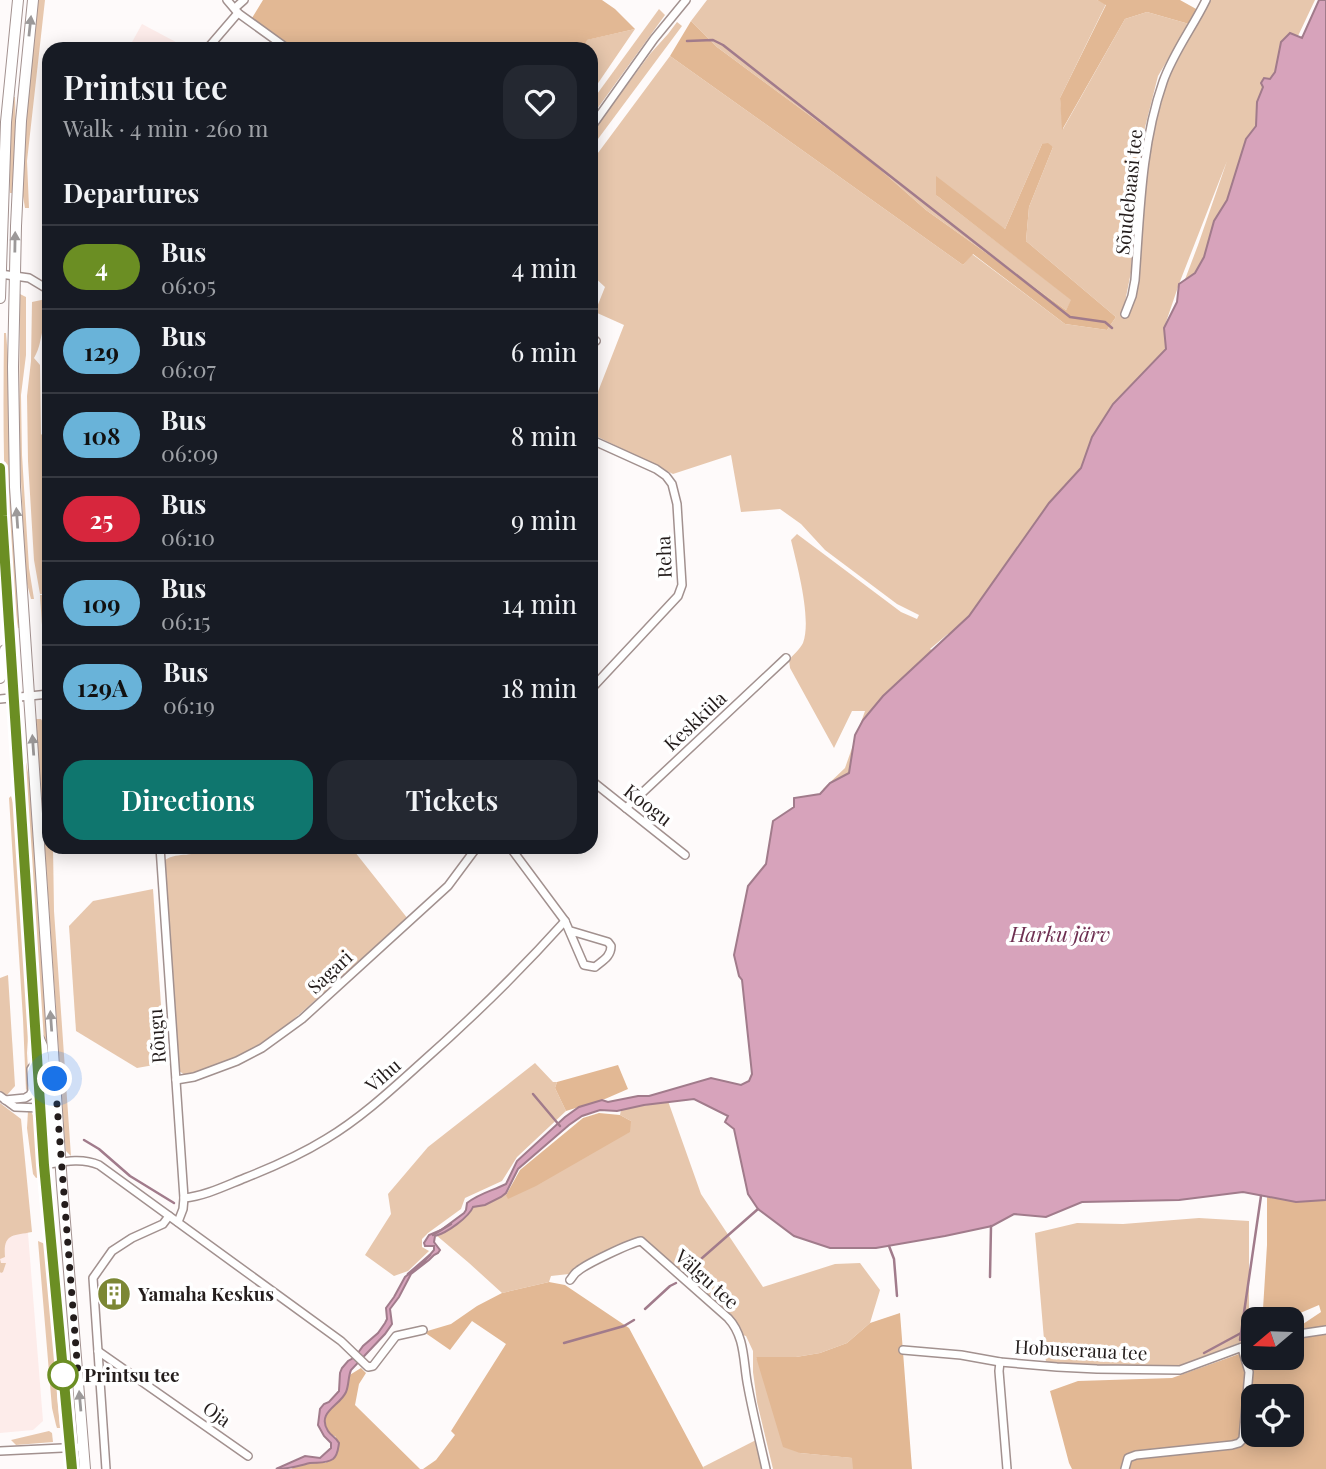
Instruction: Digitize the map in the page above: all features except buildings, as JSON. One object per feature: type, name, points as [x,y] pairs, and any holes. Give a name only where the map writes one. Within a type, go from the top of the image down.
[{"type":"main road","points":[[0,298],[6,122],[18,0]]},
{"type":"main road","points":[[33,0],[21,121],[15,275],[15,487],[61,1162],[85,1469]]},
{"type":"main road","points":[[0,468],[34,1026],[72,1469]]},
{"type":"main road","points":[[0,678],[5,660],[4,639],[9,630]]},
{"type":"main road","points":[[34,1026],[42,1046],[51,1150],[55,1159],[61,1162]]},
{"type":"street","points":[[228,0],[279,42]]},
{"type":"street","points":[[212,42],[244,0]]},
{"type":"street","points":[[598,118],[654,39],[686,0]]},
{"type":"street","name":"Sõudebaasi tee","points":[[1125,314],[1135,280],[1145,161],[1156,105],[1164,79],[1206,0]]},
{"type":"street","points":[[0,274],[29,278],[42,286]]},
{"type":"street","name":"Reha","points":[[598,443],[656,469],[672,484],[677,504],[682,585],[678,596],[598,682]]},
{"type":"street","name":"Keskküla","points":[[626,808],[786,658]]},
{"type":"street","points":[[0,699],[42,695]]},
{"type":"street","name":"Koogu","points":[[598,785],[685,855]]},
{"type":"street","name":"Rõugu","points":[[160,854],[184,1198],[178,1222]]},
{"type":"street","name":"Sagari","points":[[176,1080],[194,1077],[237,1061],[262,1048],[302,1019],[448,886],[472,854]]},
{"type":"street","points":[[515,854],[565,921],[584,965],[594,967],[611,951],[608,942],[571,931]]},
{"type":"street","name":"Vihu","points":[[184,1198],[219,1188],[301,1154],[363,1113],[438,1048],[519,971],[565,921]]},
{"type":"street","points":[[3,1098],[25,1098],[30,1095],[31,1069],[37,1061]]},
{"type":"street","points":[[3,1098],[15,1107],[40,1108]]},
{"type":"street","points":[[44,1165],[83,1161],[99,1165],[341,1340],[368,1367],[373,1366],[396,1336],[423,1330]]},
{"type":"street","points":[[106,1469],[93,1278],[112,1251],[132,1238],[163,1224],[169,1216]]},
{"type":"street","name":"Välgu tee","points":[[570,1280],[578,1271],[641,1241],[729,1318],[740,1338],[766,1469]]},
{"type":"street","points":[[1304,1333],[1326,1330]]},
{"type":"street","name":"Hobuseraua tee","points":[[903,1350],[961,1354],[1000,1362],[1097,1369],[1180,1370],[1241,1348]]},
{"type":"street","name":"Oja","points":[[98,1351],[248,1456]]},
{"type":"street","points":[[1000,1362],[1007,1469]]},
{"type":"street","points":[[1125,1469],[1128,1458],[1136,1455],[1238,1443],[1242,1439],[1248,1370]]},
{"type":"street","points":[[0,1451],[83,1447]]},
{"type":"shaded area","points":[[38,0],[45,0],[27,161],[29,208],[25,208],[22,190],[26,122]]},
{"type":"shaded area","points":[[263,0],[602,0],[635,29],[586,42],[284,42],[252,18]]},
{"type":"shaded area","points":[[707,0],[1097,0],[1106,4],[1060,98],[1063,129],[1125,19],[1147,12],[1189,24],[1158,76],[1138,155],[1131,272],[1124,307],[1131,311],[1140,271],[1144,195],[1153,133],[1168,79],[1209,0],[1315,0],[1298,36],[1302,38],[1270,80],[1264,78],[1291,111],[1170,352],[1167,327],[1227,161],[1164,328],[1166,349],[1130,386],[1107,419],[1039,548],[937,647],[949,633],[930,649],[938,654],[885,751],[826,794],[823,789],[845,768],[865,711],[852,711],[834,748],[790,668],[789,660],[803,643],[806,620],[803,592],[791,540],[797,534],[901,612],[917,619],[919,615],[897,604],[825,550],[801,524],[780,509],[741,512],[731,455],[673,474],[598,437],[598,392],[624,325],[598,313],[598,304],[605,287],[598,281],[598,153],[670,56],[963,265],[972,254],[1065,324],[1107,330],[1116,317],[1026,241],[1029,207],[1053,147],[1042,144],[1005,229],[936,195],[1072,300],[1066,310],[926,210],[866,157],[717,47],[691,21]]},
{"type":"shaded area","points":[[1097,0],[1180,0],[1198,10],[1189,24],[1147,12],[1125,19],[1062,130],[1060,98],[1106,5]]},
{"type":"shaded area","points":[[659,9],[665,15],[598,108],[598,93]]},
{"type":"shaded area","points":[[691,21],[717,47],[866,157],[926,210],[1066,310],[1071,300],[936,195],[936,176],[1005,229],[1042,144],[1048,143],[1053,147],[1029,207],[1026,241],[1116,317],[1107,330],[1065,324],[973,254],[963,265],[670,56]]},
{"type":"shaded area","points":[[677,22],[682,26],[598,139],[598,124]]},
{"type":"shaded area","points":[[142,24],[176,42],[132,42]]},
{"type":"shaded area","points":[[635,29],[598,83],[598,42],[585,42]]},
{"type":"shaded area","points":[[12,97],[15,97],[16,131],[10,193],[9,155]]},
{"type":"shaded area","points":[[20,294],[26,297],[26,355],[21,395],[22,455],[29,568],[34,599],[31,599],[26,580],[19,441]]},
{"type":"shaded area","points":[[42,300],[42,335],[34,358],[40,365],[42,594],[34,560],[28,461],[27,396],[31,361],[32,302]]},
{"type":"shaded area","points":[[4,333],[9,368],[12,503],[20,628],[13,591],[6,518]]},
{"type":"shaded area","points":[[36,719],[42,721],[42,807]]},
{"type":"shaded area","points":[[25,757],[31,788],[52,1080],[49,1080],[37,995],[22,758]]},
{"type":"shaded area","points":[[11,796],[16,813],[29,1020],[29,1085],[26,1091],[9,798]]},
{"type":"shaded area","points":[[45,854],[53,854],[54,911],[71,1156],[66,1151]]},
{"type":"shaded area","points":[[357,854],[408,919],[278,1033],[239,1056],[185,1075],[179,1071],[165,860],[176,856]]},
{"type":"shaded area","points":[[153,889],[165,1063],[137,1068],[76,1031],[69,926],[93,901]]},
{"type":"shaded area","points":[[8,975],[15,1086],[7,1095],[0,1092],[0,978]]},
{"type":"shaded area","points":[[535,1063],[553,1082],[557,1082],[555,1088],[566,1111],[517,1157],[502,1181],[465,1198],[461,1209],[422,1239],[422,1247],[429,1251],[408,1271],[394,1276],[365,1255],[391,1214],[388,1194],[428,1147]]},
{"type":"shaded area","points":[[618,1065],[628,1089],[566,1111],[555,1088],[557,1082]]},
{"type":"shaded area","points":[[668,1101],[701,1194],[763,1287],[835,1264],[860,1263],[880,1290],[870,1323],[847,1343],[820,1353],[796,1357],[756,1357],[800,1453],[853,1458],[853,1469],[773,1469],[757,1402],[753,1351],[746,1336],[742,1335],[730,1315],[642,1239],[630,1240],[575,1268],[569,1274],[551,1276],[549,1282],[502,1293],[436,1235],[457,1224],[473,1207],[485,1205],[506,1195],[631,1121],[620,1115],[621,1110]]},
{"type":"shaded area","points":[[0,1103],[21,1119],[32,1232],[11,1237],[6,1244],[5,1257],[0,1259]]},
{"type":"shaded area","points":[[28,1111],[35,1120],[39,1177],[36,1178],[33,1174],[27,1128]]},
{"type":"shaded area","points":[[599,1113],[620,1115],[631,1121],[630,1132],[508,1199],[506,1195],[520,1170],[583,1118]]},
{"type":"shaded area","points":[[1267,1197],[1296,1202],[1326,1200],[1326,1469],[1072,1469],[1050,1391],[1078,1381],[1172,1378],[1241,1353],[1241,1370],[1304,1370],[1304,1323],[1321,1312],[1319,1305],[1304,1311],[1304,1307],[1263,1307]]},
{"type":"shaded area","points":[[0,1201],[27,1221],[43,1421],[33,1430],[0,1433]]},
{"type":"shaded area","points":[[1199,1218],[1249,1221],[1249,1307],[1241,1307],[1241,1342],[1180,1366],[1046,1363],[1035,1233],[1077,1223],[1123,1224]]},
{"type":"shaded area","points":[[38,1241],[45,1244],[46,1250],[60,1428],[57,1428],[52,1408]]},
{"type":"shaded area","points":[[0,1259],[1,1263],[6,1263],[1,1273],[0,1272]]},
{"type":"shaded area","points":[[549,1282],[565,1285],[629,1328],[704,1469],[423,1469],[436,1460],[455,1435],[451,1431],[506,1344],[472,1321],[450,1350],[424,1332],[451,1324],[502,1293]]},
{"type":"shaded area","points":[[900,1313],[912,1469],[853,1469],[852,1458],[800,1453],[783,1447],[756,1357],[796,1357],[820,1353],[847,1343],[870,1323]]},
{"type":"shaded area","points":[[361,1368],[366,1373],[359,1384],[355,1405],[420,1469],[291,1469],[303,1464],[326,1463],[336,1437],[327,1429],[325,1416],[341,1398],[348,1376]]},
{"type":"shaded area","points":[[49,1431],[52,1433],[53,1442],[16,1445],[11,1440]]},
{"type":"shaded area","points":[[756,1440],[762,1469],[704,1469],[703,1467]]},
{"type":"water","name":"Harku järv","points":[[1319,0],[1326,0],[1326,1200],[1296,1202],[1243,1192],[1179,1200],[1082,1202],[1046,1217],[1014,1214],[992,1226],[945,1236],[876,1248],[830,1248],[794,1236],[758,1209],[748,1194],[734,1129],[725,1122],[728,1116],[694,1099],[617,1111],[600,1110],[582,1116],[569,1125],[518,1169],[506,1193],[501,1197],[485,1205],[473,1207],[457,1224],[435,1236],[434,1242],[440,1250],[411,1274],[390,1309],[392,1324],[351,1370],[346,1392],[327,1414],[325,1424],[329,1433],[339,1443],[336,1456],[328,1462],[276,1469],[305,1456],[320,1458],[331,1448],[331,1443],[318,1425],[320,1409],[339,1391],[342,1368],[385,1323],[386,1308],[405,1277],[434,1250],[434,1246],[425,1246],[424,1243],[429,1235],[441,1230],[464,1213],[467,1203],[506,1184],[517,1161],[565,1117],[579,1107],[602,1100],[608,1102],[649,1096],[711,1078],[741,1085],[749,1081],[752,1074],[742,980],[734,955],[748,886],[766,864],[773,821],[794,807],[794,798],[820,794],[830,783],[849,773],[855,735],[863,720],[883,696],[969,616],[1049,503],[1081,468],[1092,437],[1113,404],[1166,349],[1164,328],[1177,302],[1179,284],[1195,273],[1204,257],[1214,221],[1227,200],[1246,139],[1256,126],[1257,102],[1263,87],[1261,83],[1264,78],[1270,79],[1275,72],[1281,42],[1290,33],[1302,38]]},
{"type":"waterway","points":[[687,41],[713,40],[723,45],[1070,317],[1105,322],[1112,328]]},
{"type":"waterway","points":[[533,1094],[560,1126]]},
{"type":"waterway","points":[[84,1140],[99,1149],[130,1176],[174,1203]]},
{"type":"waterway","points":[[1240,1340],[1261,1196]]},
{"type":"waterway","points":[[685,1273],[758,1209]]},
{"type":"waterway","points":[[433,1235],[451,1224]]},
{"type":"waterway","points":[[990,1277],[991,1226]]},
{"type":"waterway","points":[[889,1246],[894,1259],[897,1296]]},
{"type":"waterway","points":[[408,1274],[430,1255]]},
{"type":"waterway","points":[[645,1309],[676,1283]]},
{"type":"waterway","points":[[564,1343],[624,1326],[634,1320]]},
{"type":"waterway","points":[[1204,1353],[1241,1333]]},
{"type":"bus line","name":"4","points":[[0,468],[34,1026],[72,1469]]},
{"type":"place","name":"Yamaha Keskus","points":[[114,1294]]},
{"type":"place","name":"Printsu tee","points":[[63,1375]]},
{"type":"route","points":[[55,1079],[78,1374],[63,1375]]}]
